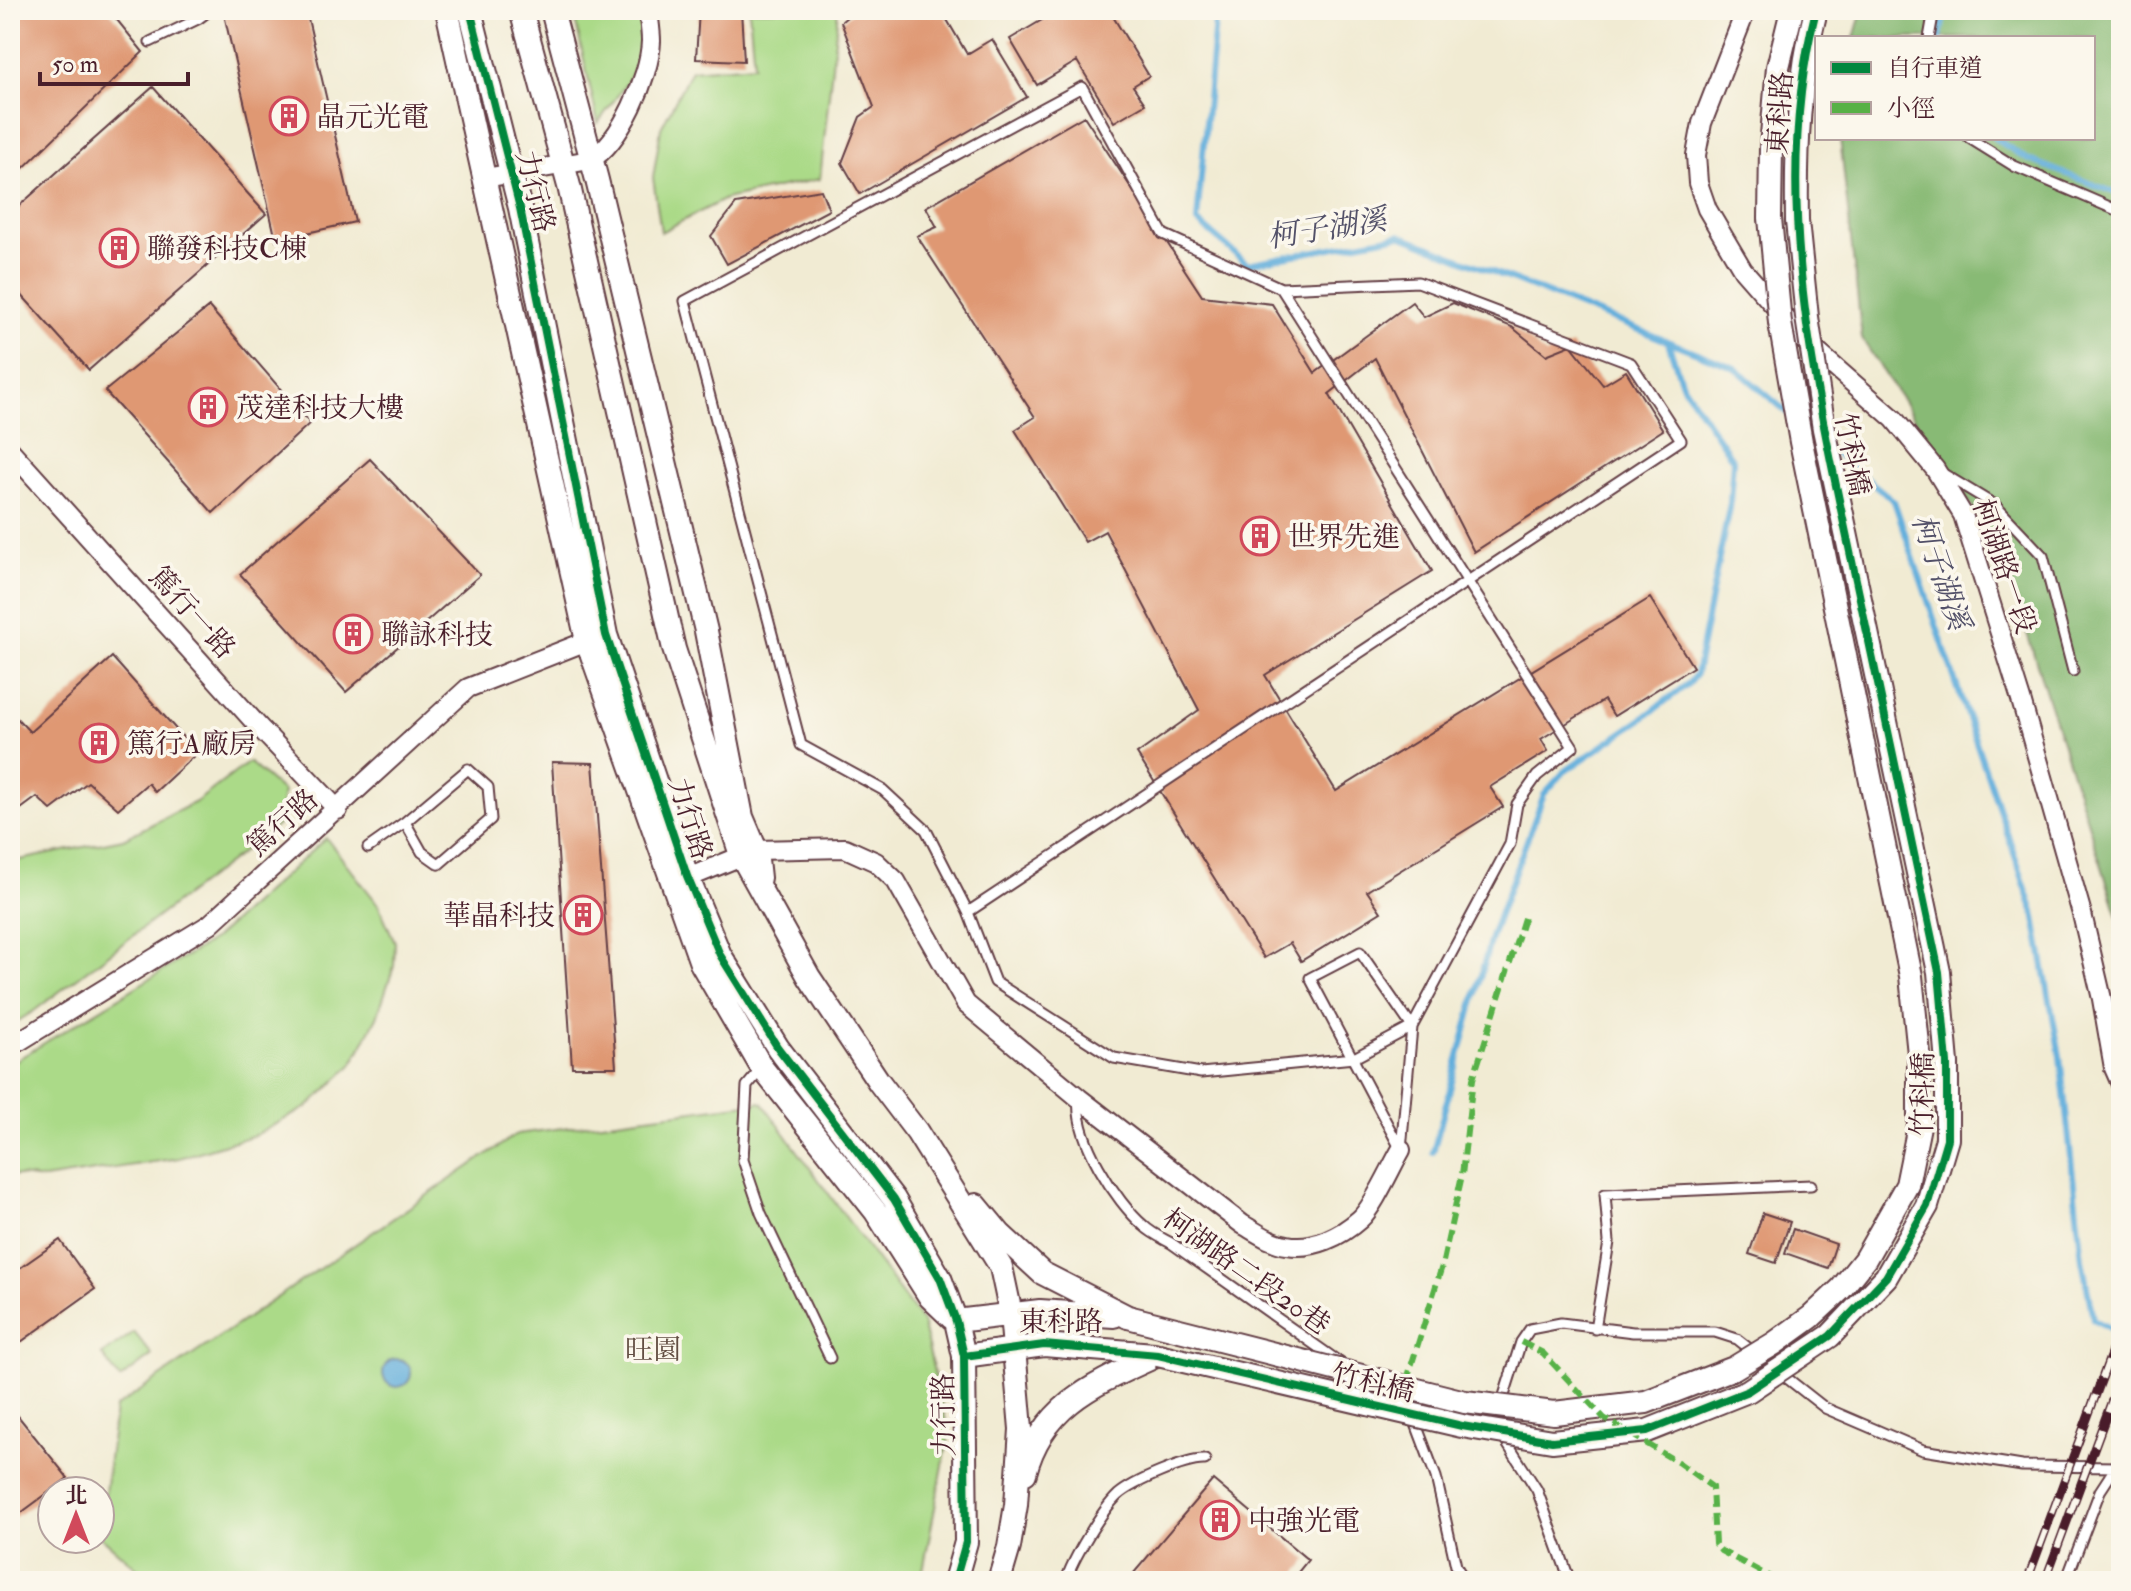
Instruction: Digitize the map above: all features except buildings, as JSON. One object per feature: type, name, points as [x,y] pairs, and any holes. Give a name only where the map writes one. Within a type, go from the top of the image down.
[{"type":"street","name":"力行路","points":[[447,10],[587,641],[680,881],[720,955],[778,1048],[894,1199],[940,1278],[956,1321],[964,1356],[966,1542],[955,1581]]},
{"type":"street","name":"力行路","points":[[470,10],[520,208],[606,635],[680,881],[701,963],[762,1068],[876,1212],[930,1297],[956,1321]]},
{"type":"street","name":"力行路","points":[[521,10],[564,165],[674,649],[760,891],[809,977],[879,1082],[917,1132],[1001,1267],[1011,1314],[1021,1429],[1016,1505],[999,1581]]},
{"type":"street","name":"力行路","points":[[552,10],[706,631],[748,852]]},
{"type":"street","points":[[485,178],[590,160],[598,155],[630,109],[644,76],[651,43],[648,10]]},
{"type":"street","name":"柯湖路一段","points":[[1746,10],[1700,134],[1696,155],[1698,183],[1707,209],[1743,270],[1806,342],[1894,419],[1935,469],[1963,515],[2021,700],[2082,914],[2114,1068],[2121,1084]]},
{"type":"street","name":"東科路","points":[[1770,218],[1771,147],[1778,67],[1792,10]]},
{"type":"street","name":"東科路","points":[[1797,221],[1796,153],[1802,72],[1816,10]]},
{"type":"street","name":"竹科橋","points":[[1128,1317],[1465,1402],[1554,1413],[1646,1402],[1734,1368],[1811,1317],[1841,1289],[1865,1259],[1907,1185],[1919,1126],[1919,1054],[1911,976],[1801,442],[1780,323],[1770,218]]},
{"type":"street","name":"竹科橋","points":[[1158,1355],[1462,1426],[1552,1441],[1647,1431],[1748,1391],[1830,1336],[1886,1277],[1927,1206],[1947,1139],[1947,1063],[1939,972],[1824,429],[1807,317],[1797,221]]},
{"type":"street","name":"篤行一路","points":[[10,450],[259,727],[338,810]]},
{"type":"street","name":"篤行路","points":[[10,1047],[210,924],[468,688],[587,641]]},
{"type":"street","points":[[680,881],[748,852],[845,848],[876,862],[896,881],[966,1004],[1079,1098],[1242,1224],[1285,1245],[1324,1242],[1361,1218],[1401,1150]]},
{"type":"street","points":[[917,1132],[1000,1234],[1042,1273],[1128,1317]]},
{"type":"street","name":"東科路","points":[[956,1321],[1040,1311],[1128,1317]]},
{"type":"street","name":"東科路","points":[[964,1356],[1044,1345],[1158,1355]]},
{"type":"street","points":[[1016,1505],[1028,1462],[1042,1433],[1061,1407],[1095,1384],[1158,1355]]},
{"type":"lane","points":[[150,42],[210,10]]},
{"type":"lane","points":[[1929,36],[1934,10]]},
{"type":"lane","points":[[968,912],[1681,440],[1631,363],[1418,282],[1281,288],[1163,234],[1082,87],[685,301],[801,745],[883,790],[926,830],[968,912],[995,982],[1114,1058],[1201,1073],[1354,1058],[1412,1027]]},
{"type":"lane","points":[[1972,140],[2014,166],[2121,212]]},
{"type":"lane","points":[[1281,288],[1573,747],[1537,776],[1517,804],[1510,844],[1412,1027],[1401,1150]]},
{"type":"lane","points":[[1935,469],[1995,505],[2043,556],[2073,671]]},
{"type":"lane","points":[[368,848],[405,822],[468,769],[488,787],[491,819],[439,864],[422,852],[405,822]]},
{"type":"lane","points":[[1401,1150],[1310,978],[1360,952],[1412,1027]]},
{"type":"lane","points":[[762,1068],[747,1086],[743,1160],[761,1213],[830,1358]]},
{"type":"lane","name":"柯湖路二段20巷","points":[[1079,1098],[1077,1113],[1088,1144],[1121,1202],[1145,1227],[1375,1388],[1409,1401],[1495,1424]]},
{"type":"lane","points":[[1595,1329],[1609,1242],[1605,1194],[1811,1185]]},
{"type":"lane","points":[[1570,1581],[1537,1490],[1495,1424],[1521,1342],[1530,1329],[1561,1323],[1633,1332],[1715,1332],[1737,1339],[1825,1408],[1923,1450],[2022,1466],[2118,1468]]},
{"type":"lane","points":[[1409,1401],[1436,1477],[1456,1566],[1465,1581]]},
{"type":"lane","points":[[1066,1581],[1072,1560],[1118,1495],[1172,1468],[1197,1459],[1205,1460]]},
{"type":"lane","points":[[2066,1581],[2100,1491],[2118,1468]]},
{"type":"green space","points":[[573,10],[639,10],[644,46],[630,78],[598,123]]},
{"type":"green space","points":[[749,10],[838,10],[820,179],[725,199],[661,232],[653,178],[661,128],[691,70],[754,65]]},
{"type":"green space","points":[[1862,10],[2121,10],[2121,926],[2000,549],[1862,339],[1840,140],[2095,140],[2095,36],[1855,36]]},
{"type":"green space","points":[[249,762],[283,792],[278,825],[10,1026],[10,862],[123,839],[196,802]]},
{"type":"green space","points":[[326,838],[378,904],[395,942],[394,966],[377,1017],[352,1065],[308,1107],[255,1135],[179,1158],[44,1179],[10,1175],[10,1064],[213,940]]},
{"type":"green space","name":"旺園","points":[[762,1102],[922,1322],[949,1434],[921,1581],[152,1581],[116,1550],[116,1475],[107,1475],[115,1408],[517,1134]]},
{"type":"green space","points":[[134,1332],[152,1355],[120,1379],[102,1355]]},
{"type":"water","points":[[397,1359],[407,1363],[411,1373],[407,1383],[397,1387],[387,1383],[383,1373],[387,1363]]},
{"type":"waterway","name":"柯子湖溪","points":[[1216,10],[1197,221],[1247,264],[1400,235],[1735,368],[1788,413]]},
{"type":"waterway","points":[[1940,36],[1945,10]]},
{"type":"waterway","points":[[1997,140],[2027,159],[2121,195]]},
{"type":"waterway","points":[[1433,1152],[1492,934],[1544,794],[1564,772],[1642,719],[1689,683],[1696,674],[1730,503],[1733,460],[1682,384],[1668,342]]},
{"type":"waterway","name":"柯子湖溪","points":[[1836,453],[1894,501],[2034,912],[2060,1056],[2082,1259],[2093,1319],[2121,1335]]},
{"type":"railway","points":[[2027,1581],[2121,1321]]},
{"type":"railway","points":[[2045,1581],[2121,1376]]},
{"type":"marked path","points":[[1401,1399],[1442,1266],[1462,1175],[1473,1079],[1525,915]]},
{"type":"marked path","points":[[1521,1342],[1543,1353],[1604,1418],[1679,1463],[1712,1487],[1715,1544],[1721,1551],[1778,1581]]},
{"type":"cycle path","points":[[470,10],[520,208],[606,635],[687,876],[720,955],[778,1048],[894,1199],[940,1278],[956,1321],[964,1356],[966,1542],[955,1581]]},
{"type":"cycle path","points":[[964,1356],[1044,1345],[1158,1355],[1462,1426],[1552,1441],[1647,1431],[1748,1391],[1830,1336],[1886,1277],[1927,1206],[1947,1139],[1947,1063],[1939,972],[1827,439],[1803,296],[1797,224],[1797,152],[1802,81],[1816,10]]},
{"type":"place","name":"晶元光電","points":[[289,116]]},
{"type":"place","name":"聯發科技C棟","points":[[119,248]]},
{"type":"place","name":"茂達科技大樓","points":[[208,407]]},
{"type":"place","name":"世界先進","points":[[1260,536]]},
{"type":"place","name":"聯詠科技","points":[[353,634]]},
{"type":"place","name":"篤行A廠房","points":[[99,743]]},
{"type":"place","name":"華晶科技","points":[[583,915]]},
{"type":"place","name":"中強光電","points":[[1220,1520]]}]
